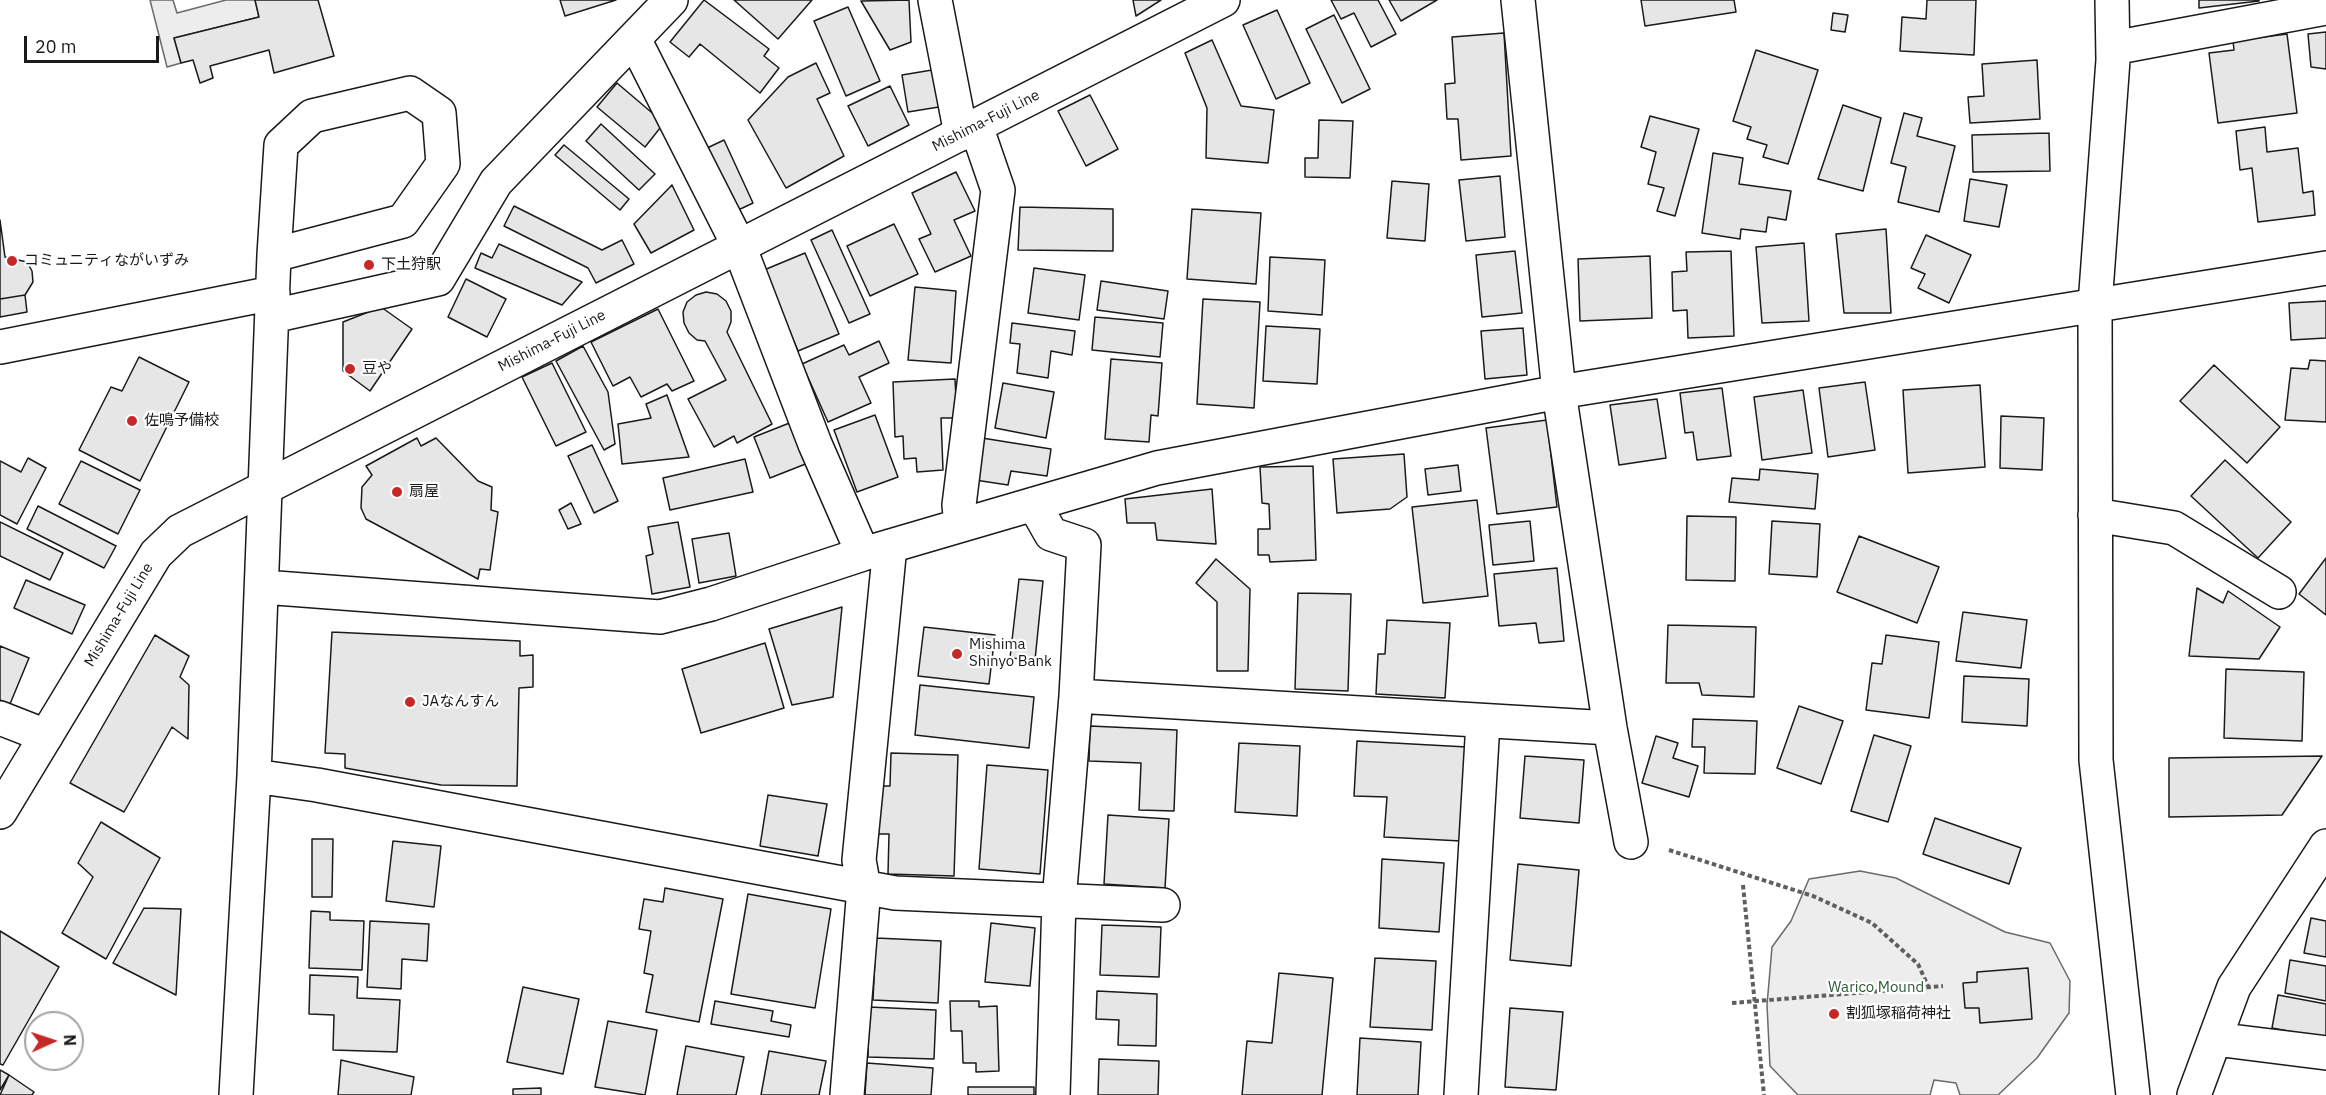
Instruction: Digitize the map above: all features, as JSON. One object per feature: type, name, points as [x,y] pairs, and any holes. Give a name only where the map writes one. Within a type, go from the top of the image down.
[{"type":"street","points":[[0,347],[438,279],[496,183],[671,0]]},
{"type":"street","points":[[935,0],[969,130],[998,190],[959,505],[961,525]]},
{"type":"street","name":"Mishima-Fuji Line","points":[[0,812],[156,554],[180,531],[265,485],[1223,0]]},
{"type":"street","points":[[1518,0],[1559,392],[1610,728],[1631,842]]},
{"type":"street","points":[[2112,0],[2113,48],[2095,305],[2096,760],[2133,1095]]},
{"type":"street","points":[[2113,48],[2326,8]]},
{"type":"street","points":[[634,41],[739,246],[815,444],[876,550],[859,860],[864,888],[847,1095]]},
{"type":"street","points":[[236,1095],[254,776],[274,255],[281,145],[312,116],[410,93],[439,112],[442,164],[403,221],[274,255]]},
{"type":"street","points":[[262,587],[660,617],[711,604],[876,550],[1157,468],[1559,392],[2326,268]]},
{"type":"street","points":[[1034,504],[1051,534],[1084,545],[1076,696],[1059,901],[1053,1095]]},
{"type":"street","points":[[2095,516],[2174,528],[2278,592]]},
{"type":"street","points":[[1076,696],[1610,728]]},
{"type":"street","points":[[0,718],[46,736]]},
{"type":"street","points":[[1461,1095],[1483,722]]},
{"type":"street","points":[[254,776],[317,785],[895,893],[1163,905]]},
{"type":"street","points":[[2193,1095],[2234,987],[2314,886],[2326,846]]},
{"type":"street","points":[[2215,1039],[2326,1053]]},
{"type":"path","points":[[1631,842],[1665,848],[1813,896],[1872,923],[1918,964],[1928,986]]},
{"type":"path","points":[[1743,885],[1764,1095]]},
{"type":"path","points":[[1732,1003],[1942,986]]},
{"type":"shaded area","points":[[150,0],[173,0],[177,13],[226,0],[255,0],[259,17],[174,38],[181,63],[167,67]]},
{"type":"shaded area","name":"Warico Mound","points":[[1860,871],[1896,878],[2005,932],[2050,943],[2070,981],[2069,1013],[2037,1058],[1998,1095],[1960,1095],[1956,1083],[1934,1080],[1930,1095],[1798,1095],[1770,1066],[1767,1005],[1772,947],[1791,921],[1809,879]]},
{"type":"building","points":[[255,0],[318,0],[334,56],[274,73],[269,50],[210,66],[213,78],[200,83],[193,60],[181,63],[174,38],[259,17]]},
{"type":"building","points":[[560,0],[616,0],[565,16]]},
{"type":"building","points":[[704,0],[769,49],[764,56],[779,68],[760,93],[700,44],[689,57],[670,42]]},
{"type":"building","points":[[734,0],[812,0],[778,39]]},
{"type":"building","points":[[909,0],[911,42],[890,50],[861,1]]},
{"type":"building","points":[[1133,0],[1161,0],[1136,16]]},
{"type":"building","points":[[1331,0],[1378,0],[1396,34],[1371,47],[1354,13],[1341,19]]},
{"type":"building","points":[[1389,0],[1437,0],[1401,21]]},
{"type":"building","points":[[1641,0],[1734,0],[1736,12],[1645,26]]},
{"type":"building","points":[[1927,0],[1976,0],[1974,55],[1900,51],[1902,17],[1926,19]]},
{"type":"building","points":[[2199,0],[2259,0],[2259,1],[2199,8]]},
{"type":"building","points":[[848,7],[880,81],[846,96],[814,21]]},
{"type":"building","points":[[1277,10],[1310,83],[1276,99],[1243,25]]},
{"type":"building","points":[[1833,13],[1848,15],[1845,32],[1831,30]]},
{"type":"building","points":[[1334,15],[1370,89],[1342,103],[1306,29]]},
{"type":"building","points":[[2326,32],[2326,69],[2311,67],[2308,34]]},
{"type":"building","points":[[1504,33],[1511,156],[1461,160],[1458,119],[1447,119],[1445,84],[1455,83],[1452,37]]},
{"type":"building","points":[[2287,34],[2297,113],[2218,123],[2209,53],[2234,50],[2233,41]]},
{"type":"building","points":[[1212,40],[1241,106],[1274,110],[1268,163],[1206,158],[1207,108],[1185,53]]},
{"type":"building","points":[[1756,50],[1818,70],[1788,164],[1763,157],[1767,145],[1747,139],[1751,127],[1733,121]]},
{"type":"building","points":[[2037,60],[2040,119],[1970,123],[1968,97],[1984,96],[1982,64]]},
{"type":"building","points":[[816,63],[830,93],[817,99],[844,156],[786,188],[748,120],[788,77]]},
{"type":"building","points":[[938,69],[945,106],[908,112],[902,75]]},
{"type":"building","points":[[617,83],[664,123],[645,147],[597,107]]},
{"type":"building","points":[[890,86],[909,125],[868,146],[848,106]]},
{"type":"building","points":[[1090,95],[1118,149],[1086,166],[1058,111]]},
{"type":"building","points":[[1843,105],[1881,118],[1863,191],[1818,179]]},
{"type":"building","points":[[1904,113],[1922,118],[1917,136],[1955,146],[1939,212],[1898,202],[1906,167],[1891,163]]},
{"type":"building","points":[[1650,116],[1699,129],[1675,216],[1657,211],[1664,188],[1648,184],[1656,152],[1641,147]]},
{"type":"building","points":[[1319,120],[1353,121],[1350,178],[1305,177],[1305,158],[1318,158]]},
{"type":"building","points":[[601,124],[655,174],[639,190],[586,141]]},
{"type":"building","points":[[2265,127],[2267,152],[2298,148],[2303,193],[2313,191],[2315,215],[2258,222],[2252,168],[2240,170],[2236,131]]},
{"type":"building","points":[[2049,133],[2050,171],[1973,172],[1972,135]]},
{"type":"building","points":[[724,140],[753,203],[734,212],[705,149]]},
{"type":"building","points":[[564,145],[629,199],[620,210],[555,155]]},
{"type":"building","points":[[1713,153],[1743,158],[1739,184],[1791,191],[1786,220],[1768,217],[1766,232],[1741,229],[1740,239],[1702,233]]},
{"type":"building","points":[[956,172],[975,211],[954,220],[971,256],[935,272],[919,239],[931,234],[912,193]]},
{"type":"building","points":[[1500,176],[1505,237],[1466,241],[1459,180]]},
{"type":"building","points":[[1970,179],[2007,185],[1999,227],[1964,221]]},
{"type":"building","points":[[1392,181],[1429,184],[1425,241],[1387,238]]},
{"type":"building","points":[[672,185],[694,230],[651,253],[634,224]]},
{"type":"building","points":[[514,206],[602,250],[622,240],[634,264],[596,283],[588,268],[504,226]]},
{"type":"building","points":[[1020,207],[1113,209],[1113,251],[1018,250]]},
{"type":"building","points":[[1192,209],[1261,213],[1256,284],[1187,279]]},
{"type":"building","name":"コミュニティながいずみ","points":[[0,220],[5,257],[27,262],[32,271],[33,282],[25,295],[0,299]]},
{"type":"building","points":[[894,224],[918,274],[870,296],[847,246]]},
{"type":"building","points":[[1886,229],[1891,313],[1844,313],[1836,234]]},
{"type":"building","points":[[832,230],[870,314],[849,323],[811,240]]},
{"type":"building","points":[[1926,235],[1971,255],[1949,303],[1918,288],[1925,274],[1911,268]]},
{"type":"building","points":[[1804,243],[1809,321],[1762,323],[1756,247]]},
{"type":"building","points":[[499,244],[582,282],[562,305],[475,268],[481,253],[492,258]]},
{"type":"building","points":[[1515,251],[1522,313],[1482,317],[1476,255]]},
{"type":"building","points":[[1731,251],[1734,336],[1688,338],[1687,310],[1673,311],[1672,272],[1687,271],[1686,252]]},
{"type":"building","points":[[805,253],[839,334],[798,351],[764,270]]},
{"type":"building","points":[[1650,256],[1652,318],[1580,321],[1578,259]]},
{"type":"building","points":[[1270,257],[1325,260],[1322,315],[1268,311]]},
{"type":"building","points":[[1034,268],[1085,275],[1079,320],[1028,313]]},
{"type":"building","points":[[466,279],[506,299],[487,337],[448,317]]},
{"type":"building","points":[[1101,281],[1168,291],[1164,319],[1097,310]]},
{"type":"building","points":[[915,287],[956,291],[951,363],[908,360]]},
{"type":"building","points":[[706,292],[717,294],[726,301],[731,311],[731,322],[727,332],[772,424],[737,443],[734,436],[714,447],[688,399],[726,380],[705,341],[697,340],[689,333],[684,323],[683,312],[687,302],[696,295]]},
{"type":"building","points":[[25,295],[27,312],[0,317],[0,299]]},
{"type":"building","points":[[1203,299],[1260,302],[1254,408],[1197,404]]},
{"type":"building","points":[[2326,301],[2326,338],[2291,340],[2289,303]]},
{"type":"building","points":[[381,307],[412,329],[370,391],[343,371],[343,322]]},
{"type":"building","points":[[658,309],[694,381],[672,391],[667,384],[641,397],[630,377],[613,386],[591,342]]},
{"type":"building","points":[[1095,317],[1163,323],[1160,357],[1092,350]]},
{"type":"building","points":[[1012,323],[1075,331],[1072,355],[1051,351],[1048,378],[1017,373],[1020,344],[1010,343]]},
{"type":"building","points":[[1266,326],[1320,329],[1317,384],[1263,381]]},
{"type":"building","points":[[1523,328],[1527,375],[1485,379],[1481,331]]},
{"type":"building","points":[[879,341],[889,363],[859,377],[871,403],[828,422],[802,364],[844,345],[849,355]]},
{"type":"building","points":[[583,346],[608,392],[615,444],[604,450],[556,361]]},
{"type":"building","name":"佐鳴予備校","points":[[139,357],[189,382],[140,481],[79,450],[111,387],[122,391]]},
{"type":"building","points":[[1111,359],[1162,363],[1158,416],[1151,415],[1149,442],[1105,439]]},
{"type":"building","points":[[2310,360],[2326,361],[2326,422],[2285,420],[2291,368],[2308,369]]},
{"type":"building","points":[[552,363],[586,432],[556,446],[522,377]]},
{"type":"building","points":[[2214,365],[2280,427],[2247,463],[2180,401]]},
{"type":"building","points":[[955,379],[957,418],[941,418],[943,470],[917,472],[916,458],[904,459],[903,436],[895,437],[893,382]]},
{"type":"building","points":[[1865,382],[1875,450],[1828,457],[1819,388]]},
{"type":"building","points":[[1003,383],[1054,392],[1046,438],[995,428]]},
{"type":"building","points":[[1980,385],[1985,467],[1908,473],[1903,390]]},
{"type":"building","points":[[1722,388],[1731,456],[1697,460],[1693,432],[1685,433],[1680,393]]},
{"type":"building","points":[[1803,390],[1812,453],[1762,460],[1754,397]]},
{"type":"building","points":[[667,395],[689,457],[622,464],[618,424],[651,418],[646,404]]},
{"type":"building","points":[[1657,399],[1666,458],[1619,465],[1610,405]]},
{"type":"building","points":[[875,415],[898,477],[857,492],[834,430]]},
{"type":"building","points":[[2001,416],[2044,418],[2042,470],[2000,468]]},
{"type":"building","points":[[1547,420],[1557,507],[1497,514],[1486,428]]},
{"type":"building","points":[[792,422],[808,463],[770,478],[754,437]]},
{"type":"building","points":[[417,438],[421,446],[436,438],[478,481],[492,487],[491,510],[498,512],[490,570],[480,569],[478,579],[366,519],[361,508],[362,487],[372,475],[366,466]]},
{"type":"building","points":[[982,438],[1051,449],[1047,476],[1011,471],[1008,485],[975,480]]},
{"type":"building","points":[[592,445],[618,501],[594,513],[568,456]]},
{"type":"building","points":[[1404,454],[1407,497],[1390,509],[1337,513],[1333,459]]},
{"type":"building","points":[[28,458],[46,468],[17,524],[0,515],[0,461],[21,472]]},
{"type":"building","points":[[745,459],[753,492],[670,510],[663,478]]},
{"type":"building","points":[[2225,460],[2291,522],[2258,558],[2191,496]]},
{"type":"building","points":[[81,461],[140,490],[118,534],[59,504]]},
{"type":"building","points":[[1458,465],[1461,491],[1428,495],[1425,469]]},
{"type":"building","points":[[1313,466],[1316,560],[1270,562],[1269,555],[1258,555],[1258,529],[1270,529],[1269,504],[1262,503],[1260,467]]},
{"type":"building","points":[[1760,469],[1818,474],[1815,509],[1729,502],[1732,478],[1759,480]]},
{"type":"building","points":[[1212,489],[1216,544],[1157,540],[1155,523],[1127,523],[1125,499]]},
{"type":"building","points":[[1477,500],[1488,596],[1423,603],[1412,507]]},
{"type":"building","points":[[571,503],[581,524],[568,529],[559,510]]},
{"type":"building","points":[[38,506],[116,546],[104,568],[27,529]]},
{"type":"building","points":[[1687,516],[1736,517],[1735,581],[1686,580]]},
{"type":"building","points":[[1530,521],[1534,561],[1493,565],[1489,525]]},
{"type":"building","points":[[1772,521],[1820,524],[1817,577],[1769,574]]},
{"type":"building","points":[[0,522],[63,553],[50,580],[0,556]]},
{"type":"building","points":[[678,522],[690,587],[652,594],[646,556],[653,554],[648,527]]},
{"type":"building","points":[[729,533],[736,576],[699,583],[692,539]]},
{"type":"building","points":[[1859,536],[1939,567],[1917,623],[1837,592]]},
{"type":"building","points":[[2326,558],[2326,615],[2299,594]]},
{"type":"building","points":[[1216,559],[1250,589],[1248,671],[1217,671],[1217,602],[1196,583]]},
{"type":"building","points":[[1557,568],[1564,641],[1539,643],[1536,623],[1499,626],[1494,574]]},
{"type":"building","points":[[1019,579],[1043,581],[1035,660],[1010,658]]},
{"type":"building","points":[[26,580],[85,605],[72,634],[14,608]]},
{"type":"building","points":[[2197,588],[2223,603],[2228,591],[2280,627],[2259,659],[2189,656]]},
{"type":"building","points":[[1298,593],[1351,594],[1348,691],[1295,689]]},
{"type":"building","points":[[842,607],[833,697],[792,705],[769,629]]},
{"type":"building","points":[[1963,612],[2027,620],[2021,668],[1956,661]]},
{"type":"building","points":[[1387,620],[1450,623],[1445,698],[1376,694],[1378,654],[1385,654]]},
{"type":"building","points":[[1668,625],[1756,627],[1754,697],[1702,695],[1699,683],[1666,683]]},
{"type":"building","points":[[924,627],[995,635],[989,684],[918,676]]},
{"type":"building","points":[[332,632],[520,641],[520,656],[533,655],[533,687],[519,688],[517,786],[441,785],[345,768],[345,754],[325,753]]},
{"type":"building","points":[[155,635],[189,656],[180,677],[189,685],[188,739],[172,727],[124,812],[70,783]]},
{"type":"building","points":[[1886,635],[1939,642],[1929,718],[1866,710],[1872,663],[1882,664]]},
{"type":"building","points":[[765,643],[784,708],[701,733],[682,669]]},
{"type":"building","points":[[0,646],[29,658],[10,704],[0,700]]},
{"type":"building","points":[[2226,669],[2304,672],[2302,741],[2224,738]]},
{"type":"building","points":[[1964,676],[2029,679],[2027,726],[1962,722]]},
{"type":"building","points":[[920,685],[1034,697],[1029,748],[915,735]]},
{"type":"building","points":[[1799,706],[1843,721],[1821,784],[1777,768]]},
{"type":"building","points":[[1693,719],[1757,721],[1755,774],[1704,773],[1705,747],[1692,747]]},
{"type":"building","points":[[1090,726],[1177,730],[1174,811],[1139,810],[1141,763],[1089,761]]},
{"type":"building","points":[[1874,735],[1911,746],[1888,822],[1851,811]]},
{"type":"building","points":[[1656,736],[1678,743],[1673,758],[1698,766],[1689,797],[1642,783]]},
{"type":"building","points":[[1357,741],[1467,747],[1461,841],[1384,837],[1387,797],[1354,796]]},
{"type":"building","points":[[1239,743],[1300,746],[1297,816],[1235,812]]},
{"type":"building","points":[[891,753],[958,755],[954,876],[888,874],[889,834],[877,834],[879,786],[890,786]]},
{"type":"building","points":[[1525,756],[1584,760],[1579,823],[1520,818]]},
{"type":"building","points":[[2322,756],[2282,815],[2169,817],[2169,758]]},
{"type":"building","points":[[987,765],[1048,770],[1040,874],[979,869]]},
{"type":"building","points":[[768,795],[827,804],[818,856],[760,846]]},
{"type":"building","points":[[1108,815],[1169,819],[1165,888],[1104,884]]},
{"type":"building","points":[[1935,818],[2021,848],[2009,884],[1923,854]]},
{"type":"building","points":[[101,822],[160,858],[106,959],[62,933],[93,877],[78,863]]},
{"type":"building","points":[[312,839],[333,839],[332,897],[312,897]]},
{"type":"building","points":[[393,841],[441,846],[434,907],[386,901]]},
{"type":"building","points":[[1382,859],[1444,863],[1439,932],[1379,928]]},
{"type":"building","points":[[1518,864],[1579,870],[1571,966],[1510,960]]},
{"type":"building","points":[[665,888],[723,899],[699,1022],[646,1012],[653,975],[644,973],[651,931],[639,929],[644,899],[663,902]]},
{"type":"building","points":[[748,894],[831,909],[815,1008],[731,994]]},
{"type":"building","points":[[144,908],[181,909],[176,995],[113,963]]},
{"type":"building","points":[[311,911],[330,912],[330,920],[364,921],[362,970],[309,968]]},
{"type":"building","points":[[2311,918],[2326,921],[2326,957],[2304,953]]},
{"type":"building","points":[[370,921],[429,924],[427,961],[402,959],[401,989],[367,987]]},
{"type":"building","points":[[991,923],[1035,928],[1030,986],[985,982]]},
{"type":"building","points":[[1102,925],[1161,927],[1159,977],[1100,975]]},
{"type":"building","points":[[0,931],[59,967],[34,1011],[24,1011],[24,1028],[3,1065],[0,1064]]},
{"type":"building","points":[[876,938],[941,941],[938,1003],[873,1000]]},
{"type":"building","points":[[1375,958],[1436,961],[1432,1030],[1370,1027]]},
{"type":"building","points":[[2290,960],[2326,966],[2326,1001],[2285,993]]},
{"type":"building","points":[[2028,968],[2032,1019],[1980,1023],[1979,1008],[1965,1008],[1963,983],[1977,982],[1977,972]]},
{"type":"building","points":[[1279,973],[1333,978],[1322,1095],[1242,1095],[1247,1041],[1272,1043]]},
{"type":"building","points":[[310,975],[358,977],[357,998],[400,1000],[397,1052],[333,1050],[334,1015],[309,1014]]},
{"type":"building","points":[[523,987],[579,999],[563,1074],[507,1062]]},
{"type":"building","points":[[1097,991],[1157,994],[1156,1046],[1118,1045],[1119,1020],[1096,1019]]},
{"type":"building","points":[[2278,995],[2326,1004],[2326,1038],[2272,1028]]},
{"type":"building","points":[[715,1001],[773,1011],[771,1021],[791,1025],[789,1037],[711,1024]]},
{"type":"building","points":[[950,1001],[979,1001],[979,1007],[997,1006],[999,1071],[976,1072],[976,1063],[963,1063],[962,1031],[951,1031]]},
{"type":"building","points":[[869,1007],[936,1010],[934,1059],[868,1057]]},
{"type":"building","points":[[1510,1008],[1563,1012],[1556,1090],[1505,1087]]},
{"type":"building","points":[[608,1021],[657,1030],[645,1095],[595,1087]]},
{"type":"building","points":[[1360,1038],[1421,1042],[1418,1095],[1357,1095]]},
{"type":"building","points":[[686,1046],[744,1057],[736,1095],[677,1095]]},
{"type":"building","points":[[769,1051],[826,1061],[819,1095],[761,1095]]},
{"type":"building","points":[[1099,1059],[1159,1061],[1158,1095],[1098,1095]]},
{"type":"building","points":[[341,1060],[414,1077],[411,1095],[338,1095]]},
{"type":"building","points":[[867,1063],[933,1068],[931,1095],[865,1095]]},
{"type":"building","points":[[0,1070],[9,1075],[0,1090]]},
{"type":"building","points":[[9,1075],[34,1092],[32,1095],[0,1095]]},
{"type":"building","points":[[968,1087],[1034,1087],[1034,1095],[968,1095]]},
{"type":"building","points":[[541,1088],[541,1095],[513,1095],[513,1089]]},
{"type":"place","name":"コミュニティながいずみ","points":[[12,261]]},
{"type":"place","name":"下土狩駅","points":[[369,265]]},
{"type":"place","name":"豆や","points":[[350,369]]},
{"type":"place","name":"佐鳴予備校","points":[[132,421]]},
{"type":"place","name":"扇屋","points":[[397,492]]},
{"type":"place","name":"Mishima Shinyo Bank","points":[[957,654]]},
{"type":"place","name":"JAなんすん","points":[[410,702]]},
{"type":"place","name":"割狐塚稲荷神社","points":[[1834,1014]]}]
